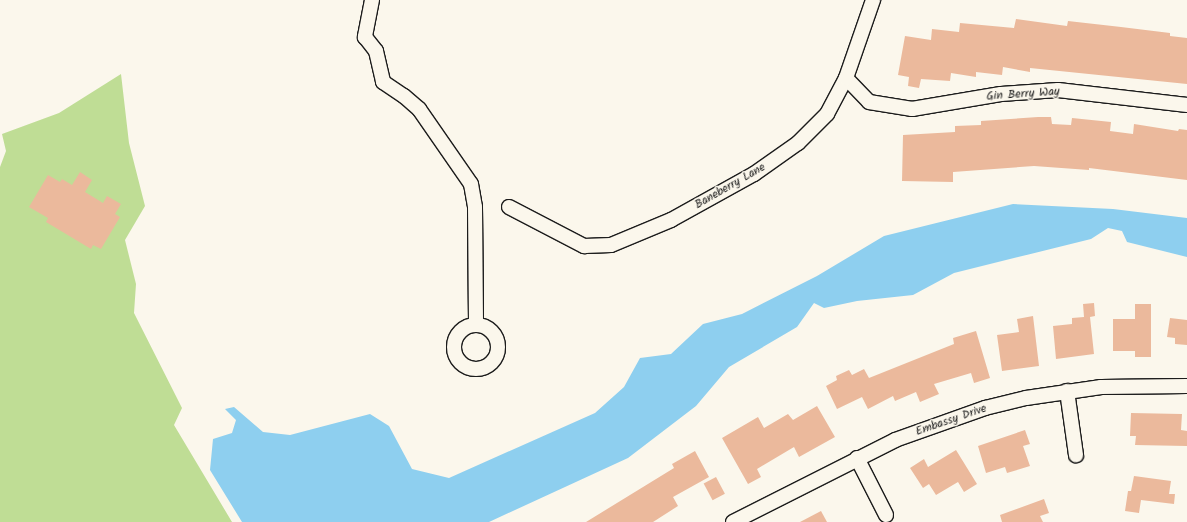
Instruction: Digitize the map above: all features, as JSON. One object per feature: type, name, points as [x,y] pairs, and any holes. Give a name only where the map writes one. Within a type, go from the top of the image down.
[{"type":"street","points":[[372,0],[365,37],[376,51],[383,82],[404,96],[419,109],[471,184],[474,207],[476,325]]},
{"type":"street","name":"Baneberry Lane","points":[[509,207],[584,246],[611,245],[671,220],[754,174],[798,143],[827,114],[846,78],[873,0]]},
{"type":"street","name":"Gin Berry Way","points":[[846,78],[869,102],[912,109],[1001,94],[1058,90],[1187,105]]},
{"type":"street","name":"Embassy Drive","points":[[733,522],[856,458],[944,421],[1012,402],[1067,391],[1143,385],[1187,386]]},
{"type":"street","points":[[1067,391],[1076,455]]},
{"type":"street","points":[[856,458],[886,515]]},
{"type":"green space","points":[[121,74],[129,143],[145,206],[125,240],[136,284],[134,313],[182,408],[174,425],[232,522],[0,522],[0,167],[6,151],[2,134],[59,113]]},
{"type":"water","points":[[1013,204],[1113,209],[1187,218],[1187,257],[1127,242],[1122,231],[1108,228],[1091,239],[954,273],[913,295],[857,301],[824,308],[814,303],[797,327],[729,367],[696,406],[628,458],[489,522],[242,522],[210,470],[213,439],[232,433],[236,420],[225,409],[234,407],[263,432],[290,435],[370,414],[389,426],[412,469],[449,478],[595,413],[624,387],[640,358],[671,354],[703,324],[742,314],[817,276],[884,236]]},
{"type":"building","points":[[1016,19],[1067,26],[1068,21],[1170,33],[1170,36],[1187,38],[1187,84],[1030,68],[1030,72],[1003,67],[1002,75],[976,72],[976,77],[951,73],[950,81],[921,79],[919,88],[908,86],[909,77],[898,75],[905,36],[931,40],[932,29],[959,32],[960,23],[1014,28]]},
{"type":"building","points":[[1051,117],[1052,124],[1071,125],[1072,118],[1111,122],[1110,131],[1133,134],[1134,124],[1178,131],[1179,129],[1187,130],[1187,180],[1089,168],[1089,170],[1034,166],[953,172],[953,182],[902,181],[903,135],[955,132],[955,126],[981,125],[981,121]]},
{"type":"building","points":[[80,172],[92,180],[85,192],[103,203],[107,196],[121,204],[115,214],[120,217],[101,249],[93,245],[91,249],[46,222],[48,218],[29,207],[48,175],[60,182],[62,179],[72,185]]},
{"type":"building","points":[[1094,303],[1095,316],[1090,317],[1094,354],[1056,359],[1053,326],[1072,324],[1072,318],[1084,317],[1083,304]]},
{"type":"building","points":[[1135,304],[1151,304],[1151,357],[1135,357],[1135,351],[1113,351],[1113,319],[1135,319]]},
{"type":"building","points":[[1033,316],[1039,366],[1002,371],[997,335],[1019,332],[1017,319]]},
{"type":"building","points":[[1170,318],[1187,320],[1187,345],[1175,344],[1175,338],[1167,337]]},
{"type":"building","points":[[976,331],[990,378],[974,383],[971,373],[934,384],[939,394],[920,402],[916,392],[895,401],[893,396],[868,409],[862,397],[837,409],[826,386],[837,380],[836,376],[849,370],[852,375],[864,369],[869,378],[954,344],[953,338]]},
{"type":"building","points":[[817,406],[835,437],[799,457],[794,447],[757,469],[761,477],[748,484],[722,438],[758,417],[764,428],[788,414],[793,420]]},
{"type":"building","points":[[1131,413],[1182,414],[1181,430],[1187,431],[1187,446],[1135,445],[1136,436],[1130,436]]},
{"type":"building","points":[[1025,430],[1030,444],[1023,446],[1030,466],[1007,473],[1005,467],[986,473],[978,446]]},
{"type":"building","points":[[956,450],[977,484],[964,492],[958,482],[936,495],[929,484],[923,488],[910,468],[924,459],[928,467]]},
{"type":"building","points":[[695,451],[709,477],[673,497],[678,506],[653,522],[586,522],[674,468],[672,464]]},
{"type":"building","points":[[1134,476],[1171,481],[1169,494],[1175,494],[1174,504],[1141,500],[1139,513],[1125,511],[1128,491],[1131,491]]},
{"type":"building","points":[[716,477],[725,494],[713,500],[704,484]]},
{"type":"building","points":[[1044,499],[1049,513],[1040,516],[1043,522],[1002,522],[1000,515]]},
{"type":"building","points":[[821,511],[827,522],[800,522]]}]
